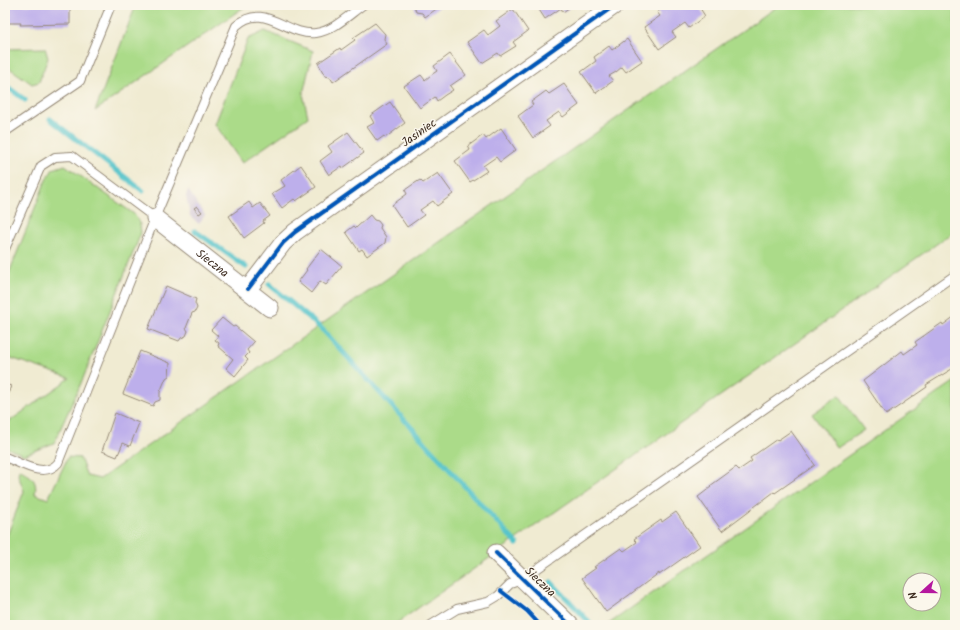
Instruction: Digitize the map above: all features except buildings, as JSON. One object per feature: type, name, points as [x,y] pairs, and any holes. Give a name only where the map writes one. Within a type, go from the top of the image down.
[{"type":"street","name":"Jasiniec","points":[[248,289],[283,243],[295,232],[615,5]]},
{"type":"street","name":"Sieczna","points":[[155,218],[248,289],[270,308]]},
{"type":"street","name":"Sieczna","points":[[496,553],[570,625]]},
{"type":"lane","points":[[5,132],[80,81],[111,5]]},
{"type":"lane","points":[[5,457],[43,471],[54,468],[58,463],[155,218],[236,26],[243,19],[251,16],[261,16],[311,34],[318,33],[327,30],[363,5]]},
{"type":"lane","points":[[5,249],[41,166],[55,157],[72,156],[155,218]]},
{"type":"lane","points":[[431,625],[457,609],[488,602],[498,596],[510,584],[523,579],[955,274]]},
{"type":"shaded area","points":[[188,190],[205,215],[199,224],[190,216],[186,196]]},
{"type":"green space","points":[[136,5],[247,5],[95,111]]},
{"type":"green space","points":[[779,5],[955,5],[955,231],[394,625],[5,625],[5,541],[24,491],[18,475],[19,469],[33,479],[36,489],[35,494],[48,499],[68,457],[80,458],[87,476],[100,479]]},
{"type":"green space","points":[[265,31],[313,51],[303,94],[308,117],[242,163],[215,124],[248,39]]},
{"type":"green space","points":[[45,48],[48,58],[39,82],[32,84],[5,65],[5,49]]},
{"type":"green space","points":[[65,165],[134,214],[140,224],[141,233],[82,381],[54,443],[24,455],[5,447],[5,426],[7,423],[70,378],[5,356],[5,283],[46,180],[53,169]]},
{"type":"green space","points":[[955,381],[955,625],[607,625]]},
{"type":"green space","points":[[839,395],[864,430],[837,448],[812,414]]},
{"type":"waterway","points":[[5,85],[25,100]]},
{"type":"waterway","points":[[50,119],[143,191]]},
{"type":"waterway","points":[[195,231],[246,267]]},
{"type":"waterway","points":[[269,284],[322,329],[517,544]]},
{"type":"waterway","points":[[551,582],[592,625]]},
{"type":"cycle path","points":[[248,289],[283,243],[295,232],[615,5]]},
{"type":"cycle path","points":[[496,553],[570,625]]},
{"type":"cycle path","points":[[501,591],[527,611],[540,625]]}]
